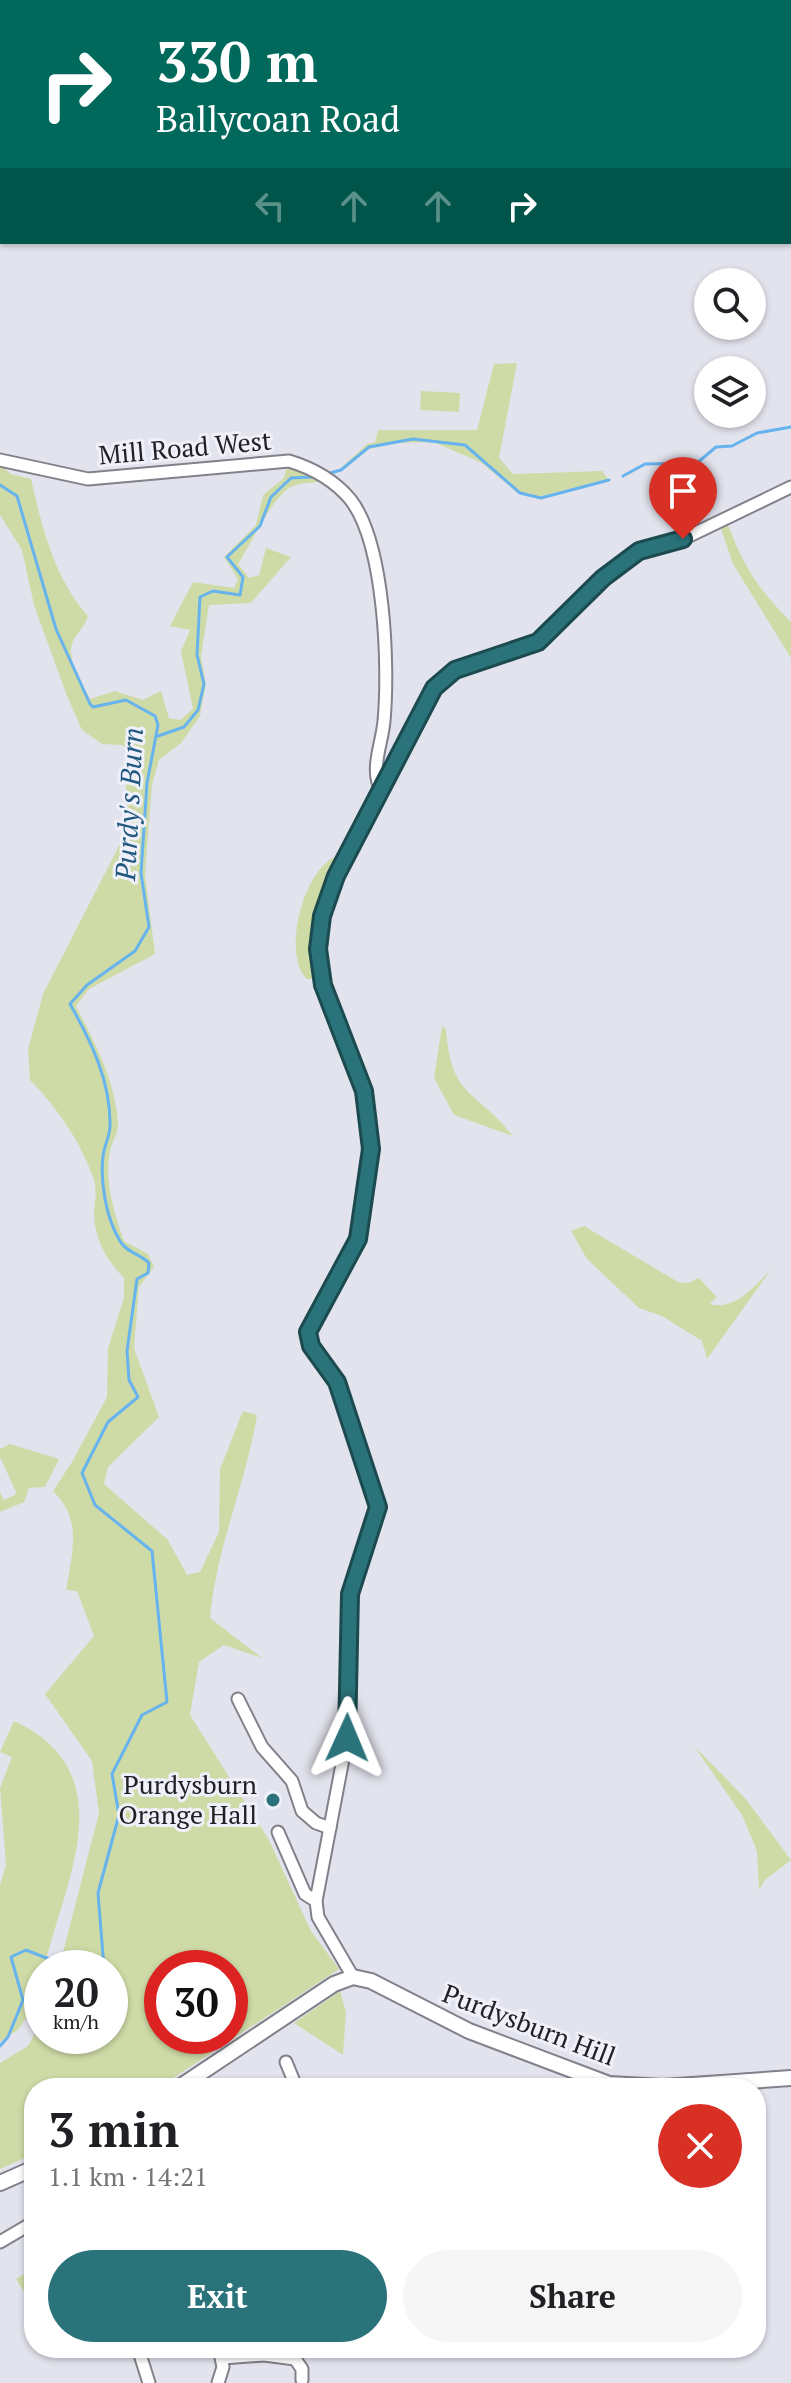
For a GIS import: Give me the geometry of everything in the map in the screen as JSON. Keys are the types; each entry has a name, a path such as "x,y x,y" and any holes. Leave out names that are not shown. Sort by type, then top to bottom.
{"main road":[{"name":"Purdysburn Hill","path":"353,1977 371,1981 469,2031 593,2078"},
{"path":"205,2078 334,1984 353,1977"},
{"name":"Purdysburn Hill","path":"766,2080 791,2078"},
{"path":"0,2183 24,2172"}],"street":[{"name":"Mill Road West","path":"0,460 88,479 289,461 312,468 350,499 358,514 382,599 385,696 380,751 374,770 375,780 382,792"},
{"path":"353,1977 321,1925 316,1901 347,1738 350,1594 378,1507 337,1382 309,1339 316,1313 337,1283 358,1239 371,1149 364,1091 323,985 318,949 322,916 331,887 382,792 423,705 445,678 455,670 538,642 603,578 639,551 683,539 791,487"},
{"path":"238,1699 262,1747 292,1781 302,1811 316,1823 330,1828"},
{"path":"278,1832 305,1894 316,1901"},
{"path":"285,2061 293,2078"},
{"path":"0,2242 24,2228"},
{"path":"141,2358 149,2383"},
{"path":"218,2383 220,2358"},
{"path":"287,2358 295,2359 302,2369 302,2380"}],"green space":[{"path":"517,363 499,458 513,474 602,471 608,479 534,498 519,494 482,463 433,442 398,443 369,449 332,476 367,444 375,442 378,430 477,430 494,364"},
{"path":"421,391 460,393 459,412 420,410"},
{"path":"0,465 11,474 31,479 58,569 88,616 73,640 71,651 76,672 90,699 115,691 143,700 161,691 169,718 180,720 193,709 181,651 190,630 170,626 193,582 234,588 238,579 224,557 256,525 263,495 284,478 287,466 322,481 291,487 277,500 262,522 238,564 249,578 259,575 266,548 291,557 251,603 209,605 201,657 206,684 200,716 181,743 159,760 152,785 145,874 155,954 89,989 76,1006 103,1062 116,1106 118,1126 110,1151 108,1174 117,1219 124,1241 148,1254 154,1267 139,1287 134,1348 159,1417 108,1467 104,1484 168,1540 187,1575 200,1572 219,1532 220,1469 243,1411 257,1415 218,1566 210,1618 262,1658 224,1645 199,1662 190,1715 269,1840 311,1931 339,1969 248,2029 248,1950 144,1950 144,2054 210,2054 173,2078 24,2078 24,2158 0,2169 0,2063 24,2048 24,2054 128,2054 128,1950 64,1950 99,1813 92,1761 45,1694 94,1636 77,1591 66,1590 72,1525 69,1514 53,1491 107,1397 108,1348 124,1298 124,1278 99,1240 94,1212 95,1184 89,1166 68,1127 30,1080 28,1049 43,994 121,842 129,755 123,745 102,744 82,730 34,605 22,550 0,515"},
{"path":"728,525 754,577 791,622 791,658 733,564 721,529"},
{"path":"340,855 316,915 312,979 307,979 299,967 296,950 300,911 316,875 327,862"},
{"path":"442,1026 446,1029 453,1069 460,1081 513,1136 454,1115 434,1078"},
{"path":"584,1226 678,1282 688,1283 699,1278 717,1297 710,1304 735,1301 770,1271 707,1359 702,1341 662,1316 639,1308 587,1259 571,1231"},
{"path":"10,1444 59,1459 45,1487 29,1488 24,1502 0,1512 0,1492 4,1500 17,1494 0,1457 0,1449"},
{"path":"14,1721 45,1740 65,1762 76,1788 79,1815 71,1875 49,1950 24,1950 24,2022 0,2042 0,1885 6,1865 0,1788 12,1757 0,1752"},
{"path":"694,1746 745,1798 791,1860 765,1880 759,1890 757,1851 742,1815"},
{"path":"340,1991 346,2012 343,2055 294,2023"},
{"path":"24,2274 24,2291 16,2279"}],"waterway":[{"path":"623,476 645,464 697,463 716,447 732,446 757,433 791,427"},
{"path":"330,473 341,470 369,447 413,439 465,445 520,493 541,498 609,480"},
{"path":"158,736 184,727 198,710 204,684 197,655 200,597 213,591 240,595 243,577 227,557 260,526 271,497 291,478 312,477"},
{"name":"Purdy's Burn","path":"0,485 17,496 56,629 90,704 93,707 126,700 155,716 158,725 147,783 141,873 149,927 135,951 87,985 70,1004 92,1047 107,1094 110,1126 102,1166 108,1211 123,1245 149,1263 148,1273 137,1279 127,1351 129,1380 138,1397 108,1422 82,1473 95,1505 152,1551 167,1702 142,1715 112,1774 119,1815 98,1893 103,1950"},
{"name":"Purdy's Burn","path":"0,2046 8,2037 23,2000 11,1957 24,1951"}],"place":[{"name":"Purdysburn Orange Hall","path":"273,1800"}],"route":[{"path":"347,1738 350,1594 354,1572 378,1507 337,1382 311,1346 308,1332 316,1313 352,1256 358,1239 371,1149 364,1091 319,968 319,932 327,898 382,792 410,729 434,688 455,670 538,642 603,578 639,551 683,539"}]}
